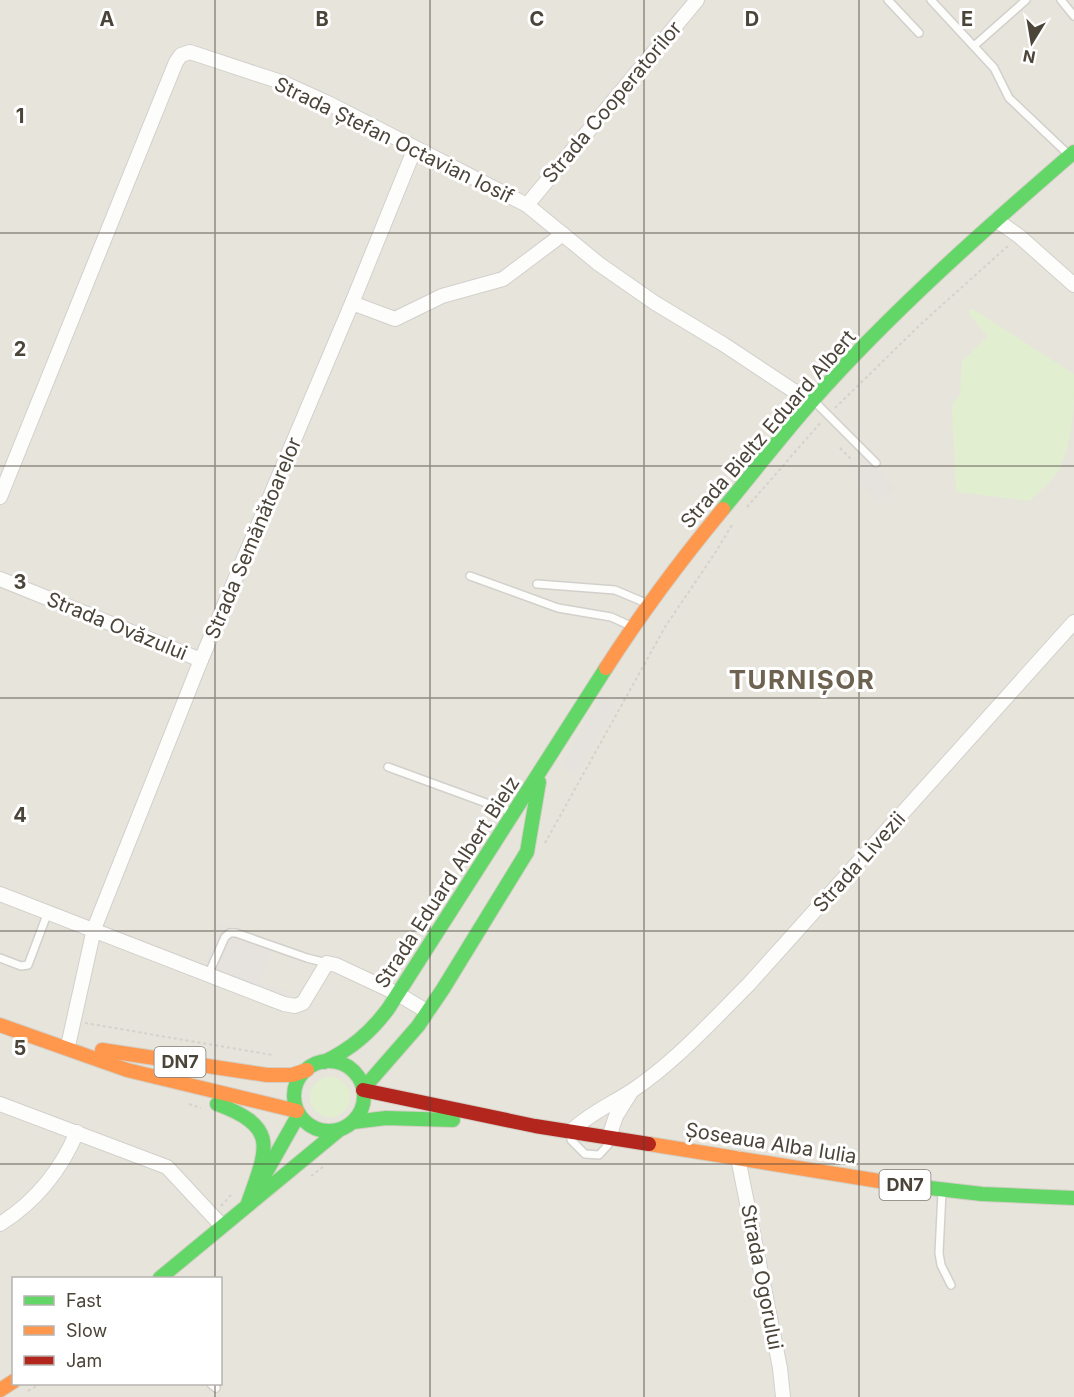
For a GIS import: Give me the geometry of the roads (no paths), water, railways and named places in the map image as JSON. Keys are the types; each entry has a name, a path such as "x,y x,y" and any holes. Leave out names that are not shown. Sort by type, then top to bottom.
{"main road":[{"name":"Strada Bieltz Eduard Albert","path":"540,774 648,604 711,523 813,400 875,335 996,220 1072,154"},
{"name":"Strada Eduard Albert Bielz","path":"324,1062 350,1050 366,1037 398,994 540,774"},
{"name":"Strada Eduard Albert Bielz","path":"363,1089 409,1039 527,852 540,774"},
{"name":"DN7","path":"0,1025 127,1070 298,1112 304,1120 316,1128 339,1130"},
{"name":"DN7","path":"53,1044 267,1075 292,1075 324,1062"},
{"path":"53,1044 107,1071 246,1114 258,1128 263,1139 264,1152 248,1203"},
{"path":"324,1062 346,1066 357,1076 363,1089 361,1110 353,1122"},
{"path":"248,1203 298,1112 295,1103 295,1088 307,1070"},
{"name":"Șoseaua Alba Iulia","path":"363,1089 535,1126"},
{"name":"Șoseaua Alba Iulia","path":"161,1277 339,1130 353,1122 386,1118 422,1118 535,1126 942,1190 1011,1196 1074,1198"}],"street":[{"name":"Strada Cooperatorilor","path":"527,205 697,0"},
{"name":"Strada Ștefan Octavian Iosif","path":"0,497 176,62 181,55 190,52 284,83 328,103 527,205 599,264 655,303 794,391 813,400"},
{"name":"Strada Semănătoarelor","path":"68,1046 94,929 201,660 415,148"},
{"path":"996,220 1019,236 1074,285"},
{"path":"352,303 395,319 442,296 503,279 563,234"},
{"name":"Strada Ovăzului","path":"0,579 201,660"},
{"name":"Strada Livezii","path":"572,1131 595,1111 632,1090 688,1045 749,984 1074,622"},
{"path":"0,894 295,1006 303,1003 327,963 398,994 428,1011"},
{"name":"Strada Livezii","path":"609,1137 616,1116 632,1090"},
{"path":"0,1104 167,1167 222,1226"},
{"path":"1,1222 26,1204 50,1179 77,1132"},
{"name":"Strada Ogorului","path":"738,1158 780,1368 783,1397"}],"lane":[{"path":"888,0 919,33"},
{"path":"931,0 994,68 1009,98 1072,154"},
{"path":"974,46 1026,0"},
{"path":"1061,0 1074,16"},
{"path":"813,400 876,463"},
{"path":"470,576 558,608 611,617 633,627"},
{"path":"537,584 615,590 648,604"},
{"path":"388,767 514,813"},
{"path":"0,958 21,966 28,965 48,912"},
{"path":"209,973 225,937 230,933 327,963"},
{"path":"572,1131 571,1140 585,1154 599,1155 608,1145 609,1137"},
{"path":"942,1190 939,1253 941,1265 951,1285"}],"district":[{"name":"TURNIȘOR","path":"802,680"}]}
